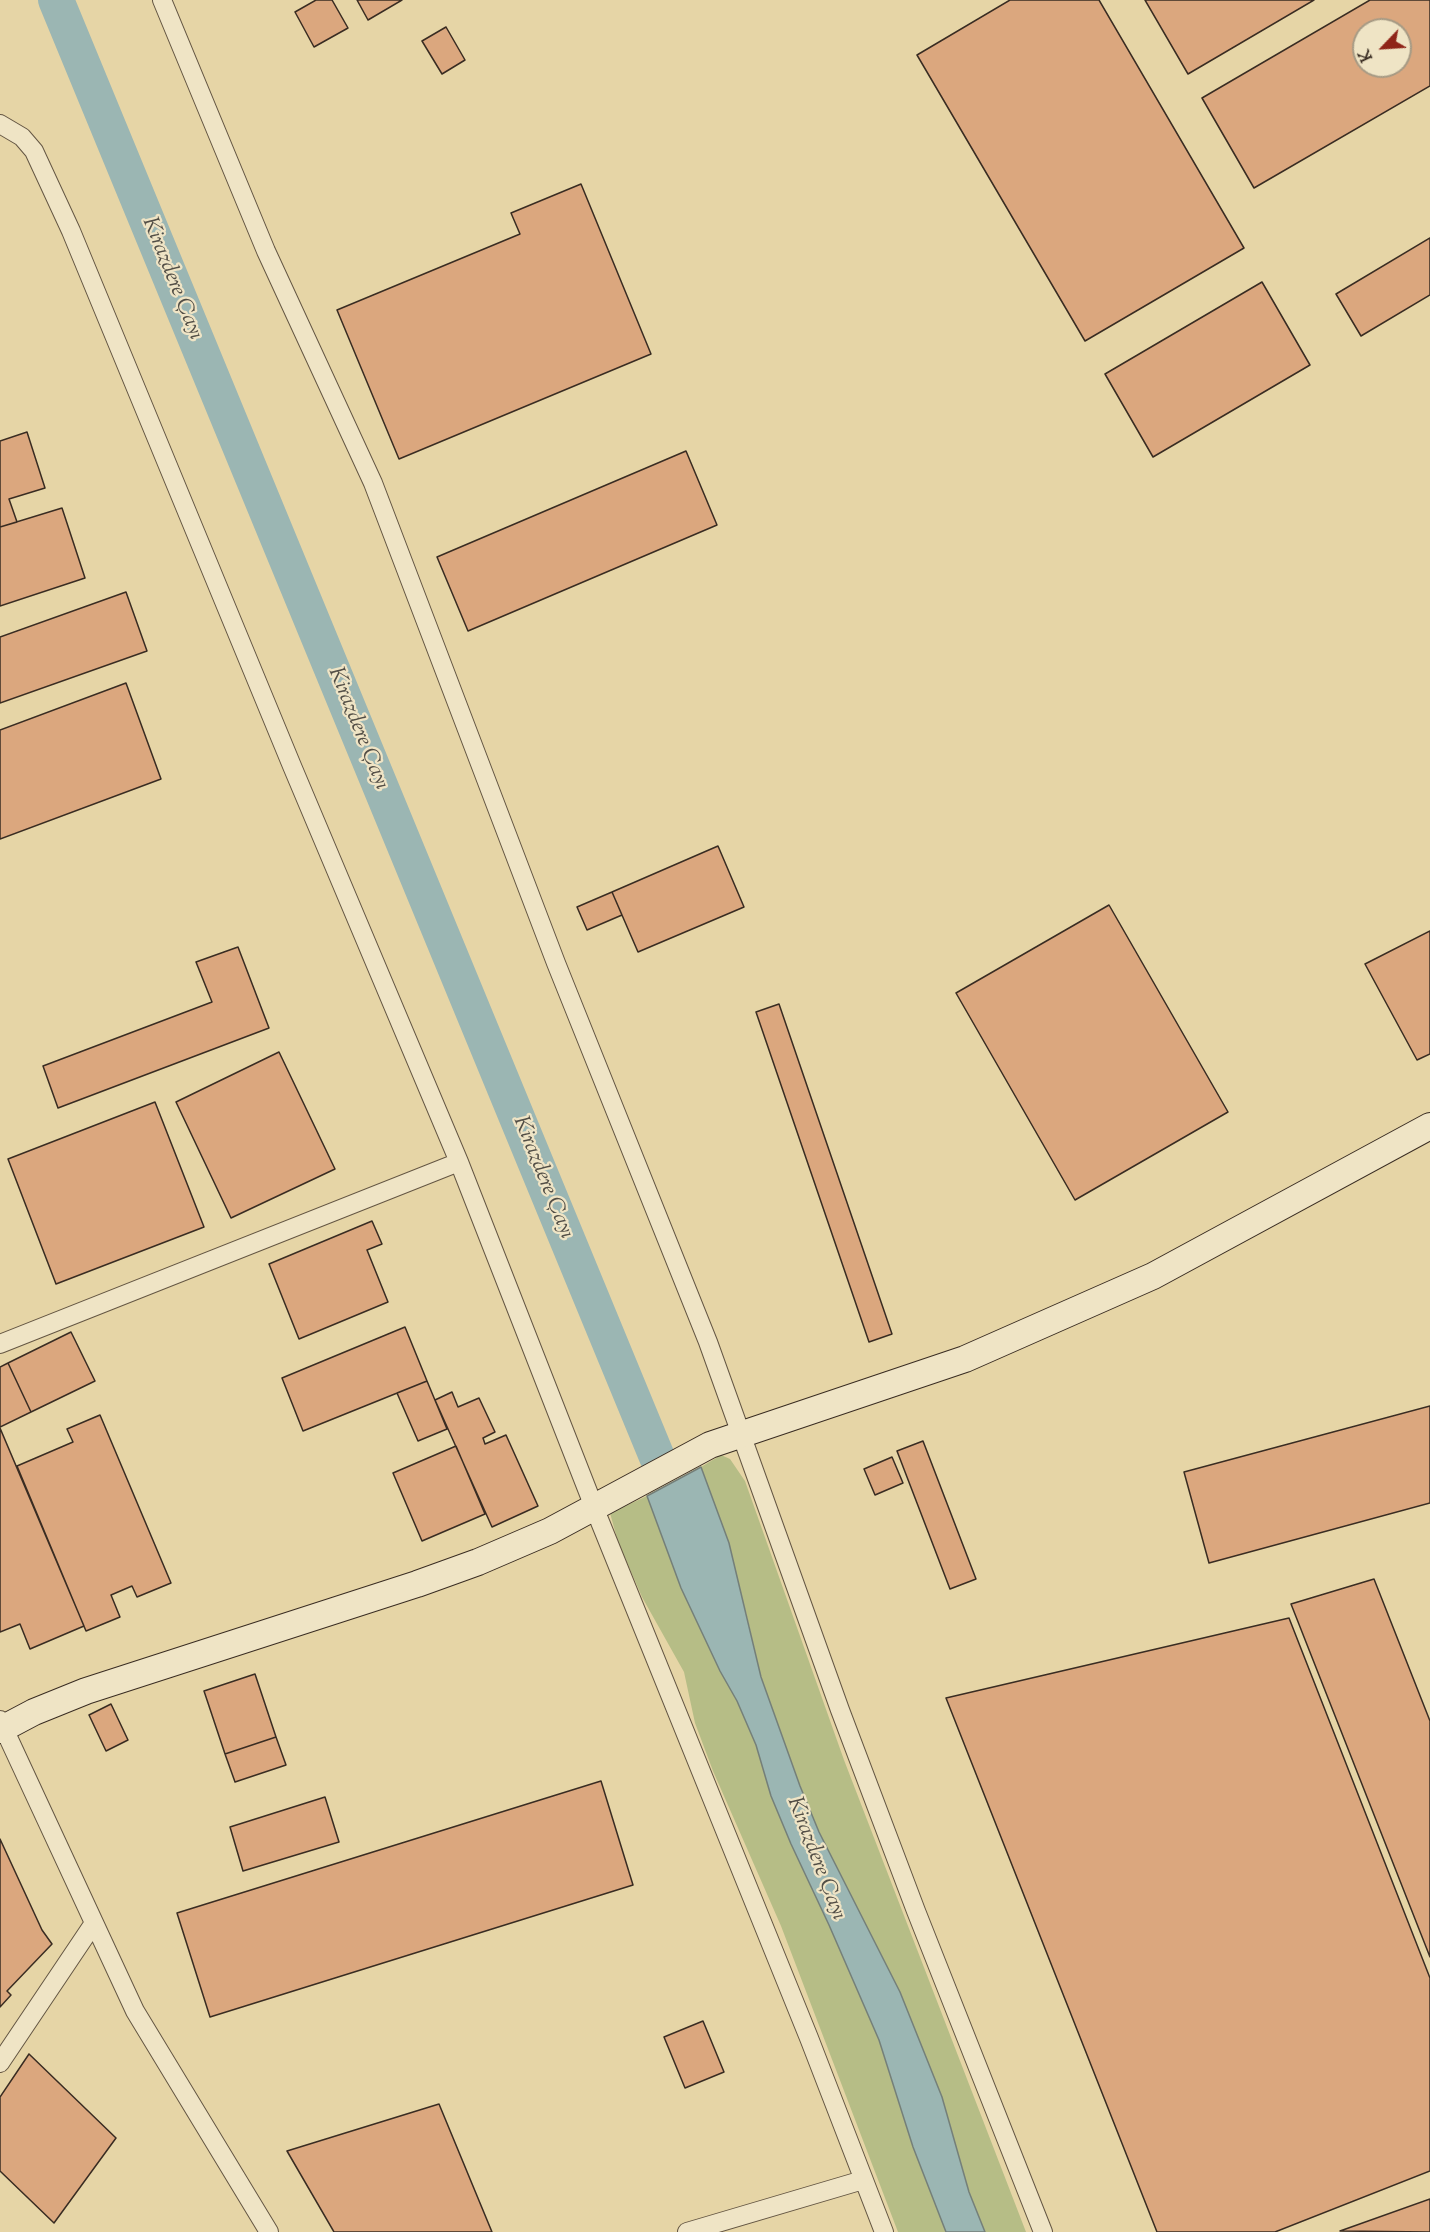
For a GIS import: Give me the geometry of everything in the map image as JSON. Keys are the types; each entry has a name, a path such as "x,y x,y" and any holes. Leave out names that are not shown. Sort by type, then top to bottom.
{"street":[{"path":"162,0 266,251 373,483 556,963 708,1342 840,1710 916,1911 1043,2232"},
{"path":"0,124 22,137 34,151 45,171 459,1162 594,1507 804,2027 884,2232"},
{"path":"270,2232 135,2011 1,1726 86,1691 396,1591 478,1562 541,1536 710,1445 965,1359 1153,1276 1430,1126"},
{"path":"0,1344 459,1162"},
{"path":"0,2062 94,1923"},
{"path":"687,2232 863,2180"}],"green space":[{"path":"721,1455 730,1459 745,1481 844,1760 1026,2232 985,2232 969,2192 942,2097 900,1992 819,1832 800,1786 761,1677 746,1612 701,1467"},
{"path":"647,1496 681,1588 720,1671 737,1701 756,1745 771,1796 791,1844 879,2040 913,2147 946,2232 898,2232 781,1926 713,1771 695,1723 684,1672 642,1597 618,1542 610,1513"}],"water":[{"path":"701,1467 729,1543 761,1677 800,1786 819,1832 900,1992 942,2097 969,2192 985,2232 946,2232 913,2147 879,2040 791,1844 771,1796 756,1745 737,1701 720,1671 681,1588 647,1496"}],"building":[{"path":"316,0 332,0 348,28 314,47 295,12"},
{"path":"357,0 402,0 368,20"},
{"path":"1010,0 1099,0 1244,248 1085,341 917,55"},
{"path":"1145,0 1314,0 1188,74"},
{"path":"1370,0 1430,0 1430,86 1254,188 1202,98"},
{"path":"446,27 465,60 442,74 422,41"},
{"path":"581,184 651,354 399,459 337,310 520,234 511,213"},
{"path":"1430,238 1430,295 1361,336 1336,294"},
{"path":"1262,282 1310,365 1153,457 1105,374"},
{"path":"27,432 45,488 9,499 17,522 0,527 0,441"},
{"path":"686,451 717,525 468,631 437,557"},
{"path":"62,508 85,578 0,606 0,527"},
{"path":"126,592 147,651 0,703 0,637"},
{"path":"126,683 161,779 0,839 0,730"},
{"path":"718,846 744,907 638,952 612,892"},
{"path":"612,892 622,915 587,930 577,907"},
{"path":"1109,905 1228,1112 1075,1200 956,993"},
{"path":"1430,931 1430,1054 1417,1060 1365,964"},
{"path":"238,947 269,1028 58,1108 43,1066 212,1002 196,962"},
{"path":"779,1004 892,1334 869,1342 756,1012"},
{"path":"279,1052 335,1169 231,1218 176,1102"},
{"path":"155,1102 204,1227 56,1284 8,1159"},
{"path":"372,1221 382,1244 367,1250 388,1302 299,1339 269,1264"},
{"path":"405,1327 427,1381 303,1431 282,1378"},
{"path":"71,1332 95,1381 31,1412 8,1363"},
{"path":"8,1363 31,1412 0,1427 0,1367"},
{"path":"427,1381 447,1429 418,1441 397,1393"},
{"path":"452,1392 458,1407 479,1398 495,1432 483,1438 485,1444 506,1435 538,1506 492,1527 435,1400"},
{"path":"1430,1406 1430,1503 1209,1563 1184,1472"},
{"path":"100,1415 171,1583 137,1597 132,1586 111,1595 120,1617 86,1631 17,1466 73,1442 67,1429"},
{"path":"0,1428 84,1626 30,1649 20,1624 0,1632"},
{"path":"923,1441 976,1579 950,1589 897,1451"},
{"path":"456,1446 485,1514 422,1541 393,1473"},
{"path":"892,1457 903,1483 875,1495 864,1469"},
{"path":"1374,1579 1430,1721 1430,1957 1291,1604"},
{"path":"1289,1618 1430,1978 1430,2171 1275,2232 1157,2232 946,1698"},
{"path":"255,1674 276,1737 225,1754 204,1691"},
{"path":"111,1704 128,1740 106,1751 89,1715"},
{"path":"276,1737 286,1765 235,1782 225,1754"},
{"path":"601,1781 633,1885 210,2017 177,1913"},
{"path":"325,1797 339,1842 243,1871 230,1827"},
{"path":"0,1839 42,1930 52,1944 7,1991 11,1995 0,2007"},
{"path":"703,2021 724,2072 685,2088 664,2037"},
{"path":"29,2054 116,2138 54,2223 0,2171 0,2097"},
{"path":"439,2104 492,2232 334,2232 287,2151"},
{"path":"1430,2199 1430,2232 1340,2231"}],"waterway":[{"name":"Kirazdere Çayı","path":"56,0 657,1457"}]}
